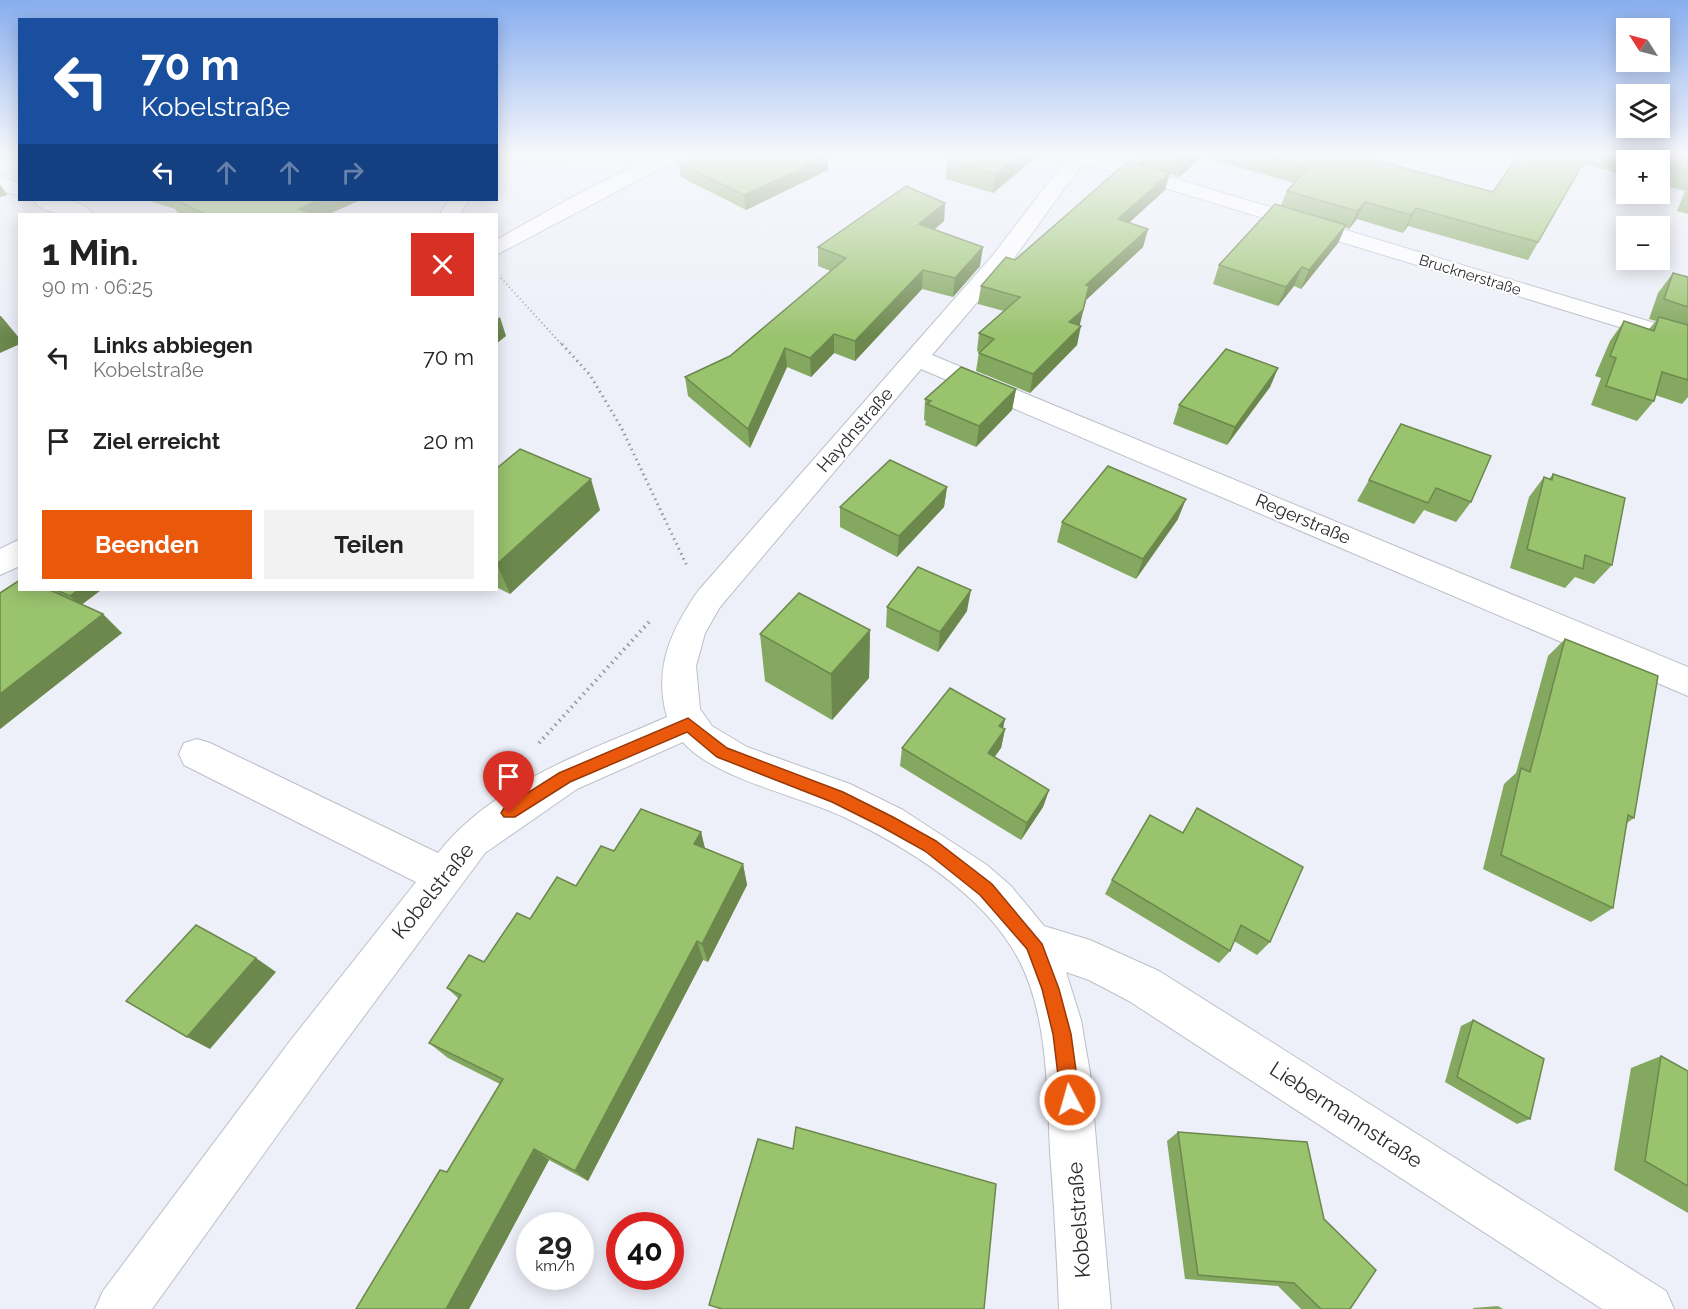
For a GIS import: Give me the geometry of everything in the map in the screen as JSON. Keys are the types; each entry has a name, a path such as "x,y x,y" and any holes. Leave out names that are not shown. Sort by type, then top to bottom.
{"street":[{"path":"498,248 557,214"},
{"name":"Haydnstraße","path":"688,724 681,701 678,678 680,652 691,625 709,599 1000,260 1035,214"},
{"name":"Brucknerstraße","path":"1273,214 1688,341"},
{"name":"Regerstraße","path":"917,358 1688,682"},
{"path":"0,564 18,551"},
{"name":"Kobelstraße","path":"121,1309 442,876 471,841 509,813 564,778 688,724 722,752 838,797 930,846 986,890 1033,944 1051,989 1069,1082 1085,1309"},
{"path":"197,754 442,876"},
{"name":"Liebermannstraße","path":"1033,944 1071,951 1104,964 1144,986 1648,1309"}],"path":[{"path":"498,276 590,375 621,427 689,571"},
{"path":"535,748 653,618"}],"building":[{"path":"865,214 931,214 919,224 983,247 955,278 923,270 855,341 834,334 810,358 785,348 748,429 685,377 730,356 846,258 818,247"},
{"path":"1067,214 1124,214 1118,219 1148,229 1086,285 1089,286 1083,310 1069,322 1081,326 1033,374 979,353 994,339 979,333 1020,297 981,286 1006,257 1015,260"},
{"path":"1266,214 1309,214 1346,225 1309,270 1302,267 1286,287 1219,265"},
{"path":"1438,214 1554,214 1538,242"},
{"path":"1673,273 1688,277 1688,307 1664,299"},
{"path":"1659,317 1688,325 1688,380 1662,372 1654,401 1606,386 1616,358 1610,356 1624,321 1654,331"},
{"path":"1226,349 1278,368 1235,427 1179,405"},
{"path":"961,367 1016,389 979,426 927,404 931,401 925,399"},
{"path":"1401,424 1491,456 1471,502 1436,488 1428,503 1369,480"},
{"path":"520,449 591,479 498,563 498,467"},
{"path":"890,460 947,487 899,536 840,507"},
{"path":"1108,466 1186,499 1143,559 1062,522"},
{"path":"1553,474 1625,498 1612,565 1585,555 1583,569 1527,549 1544,477 1552,480"},
{"path":"918,567 971,590 940,632 887,607"},
{"path":"18,581 18,591 52,591 103,614 0,694 0,593"},
{"path":"58,591 77,591 70,596"},
{"path":"799,593 870,630 831,674 760,634"},
{"path":"1565,639 1658,676 1634,818 1628,815 1613,908 1501,855 1521,768 1530,772"},
{"path":"950,688 1005,719 999,726 1005,729 988,753 1049,790 1027,823 902,748"},
{"path":"1197,808 1303,867 1270,942 1241,925 1230,951 1112,880 1150,815 1183,833"},
{"path":"641,809 701,832 694,844 743,864 702,944 697,941 575,1171 534,1149 446,1309 356,1309 440,1170 447,1172 503,1079 429,1043 461,995 447,988 469,955 484,962 517,913 530,919 557,877 576,886 601,846 614,851"},
{"path":"196,925 256,958 187,1037 126,1001"},
{"path":"1473,1020 1544,1059 1530,1119 1457,1077"},
{"path":"1661,1056 1688,1071 1688,1186 1645,1161"},
{"path":"796,1127 996,1184 984,1309 722,1309 709,1305 758,1139 793,1149"},
{"path":"1178,1132 1307,1142 1324,1219 1376,1270 1350,1309 1321,1309 1294,1283 1198,1275"}],"route":[{"path":"509,813 564,778 688,724 703,739 722,752 838,797 888,822 930,846 959,867 1011,916 1033,944 1051,989 1062,1034 1070,1100"}]}
